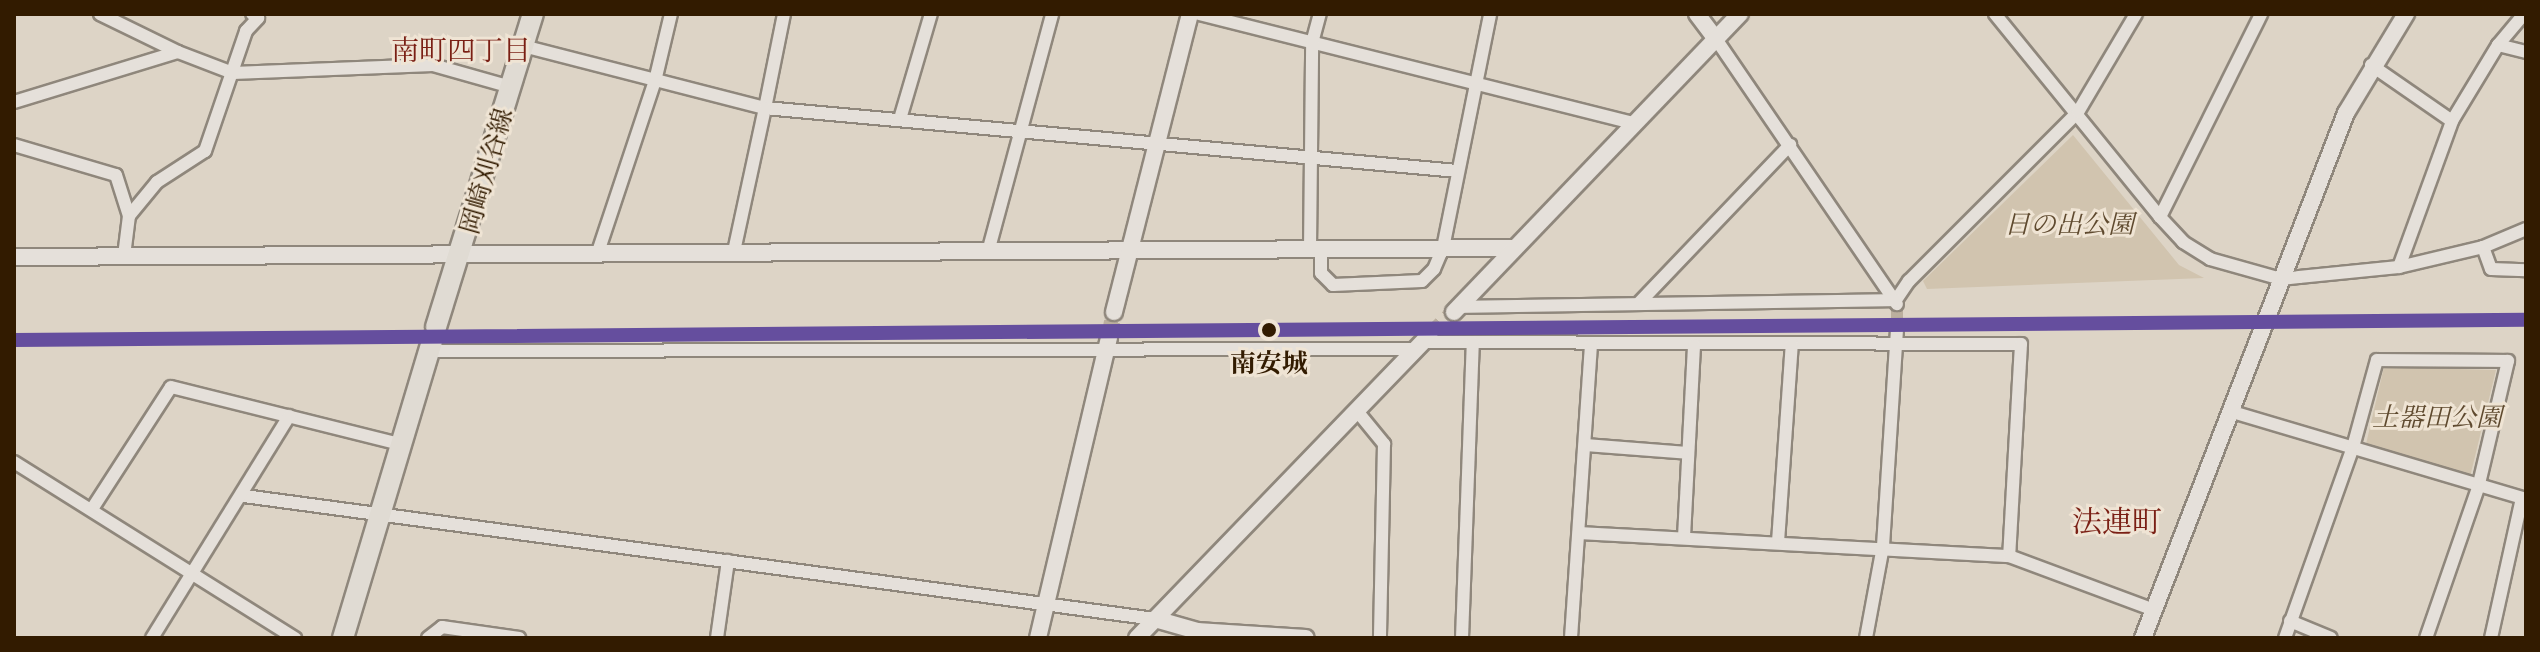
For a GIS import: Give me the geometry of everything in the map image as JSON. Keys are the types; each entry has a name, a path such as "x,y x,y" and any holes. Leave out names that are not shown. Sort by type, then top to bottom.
{"main road":[{"name":"岡崎刈谷線","path":"343,638 533,14"}],"street":[{"path":"100,14 178,52 233,73 433,65 511,87"},
{"path":"597,255 655,81 671,14"},
{"path":"734,251 784,14"},
{"path":"900,119 931,14"},
{"path":"988,252 1024,130 1052,14"},
{"path":"1114,312 1154,143 1190,14"},
{"path":"1199,14 1633,123"},
{"path":"1320,14 1312,43 1311,155 1316,249 1321,273 1333,285 1422,281 1443,248 1490,14"},
{"path":"1697,14 1897,304"},
{"path":"1456,310 1740,14"},
{"path":"1995,14 2078,112 2160,217 2183,242 2210,259 2281,279 2399,267 2483,247 2526,229"},
{"path":"1897,304 1909,281 2078,112 2136,14"},
{"path":"2160,217 2261,14"},
{"path":"2143,638 2346,113 2371,65 2406,14"},
{"path":"2399,267 2452,121 2498,45 2524,14"},
{"path":"129,216 157,182 205,151 246,31 257,15"},
{"path":"2498,45 2526,52"},
{"path":"523,46 765,108 1311,155 1457,171"},
{"path":"14,102 178,52"},
{"path":"2371,65 2452,121"},
{"path":"14,145 116,175 129,216 124,256"},
{"path":"1639,303 1790,145"},
{"path":"2483,247 2491,269 2526,270"},
{"path":"14,257 597,255 734,251 1130,253 1514,248"},
{"path":"1456,310 1639,303 1897,304"},
{"path":"433,340 1694,345 1792,344 1897,337 2021,344 2009,556"},
{"path":"1866,638 1883,546 1897,337"},
{"path":"1038,638 1107,342"},
{"path":"1137,638 1422,342"},
{"path":"1462,638 1473,343"},
{"path":"1778,542 1792,344"},
{"path":"1571,638 1591,345"},
{"path":"1684,537 1694,345"},
{"path":"2285,638 2353,447 2377,360 2508,361 2478,488 2426,638"},
{"path":"92,509 171,387 403,445"},
{"path":"1357,411 1384,444 1380,638"},
{"path":"2229,411 2478,488 2524,498 2491,638"},
{"path":"152,638 244,496 289,416"},
{"path":"1585,445 1688,453"},
{"path":"14,462 194,571 295,638"},
{"path":"244,496 1155,619 1197,631 1306,638"},
{"path":"1580,533 1883,546 2009,556 2154,610"},
{"path":"717,638 728,561"},
{"path":"2290,621 2331,638"},
{"path":"428,638 442,627 519,638"}],"green space":[{"name":"日の出公園","path":"2073,135 2179,265 2204,278 1927,289 1923,281"},
{"name":"土器田公園","path":"2384,367 2496,370 2470,477 2366,444"}],"tunnel":[{"path":"1897,308 1897,330"},
{"path":"1109,337 1114,312"},
{"path":"1430,335 1454,312"}],"transit line":[{"path":"14,340 2526,320"}],"place":[{"name":"南安城","path":"1269,330"}],"district":[{"name":"南町四丁目","path":"461,50"},
{"name":"法連町","path":"2117,521"}]}
